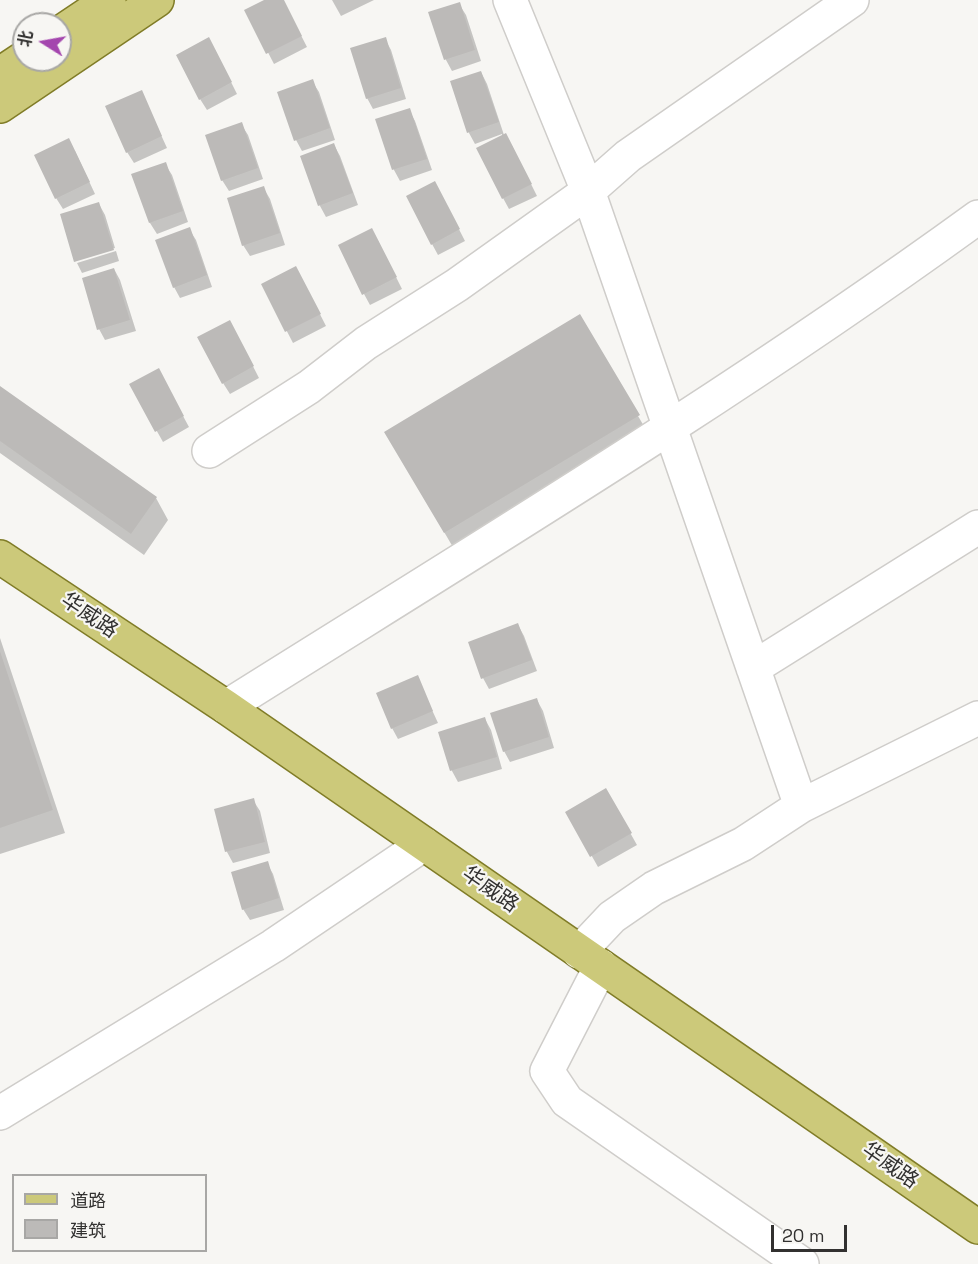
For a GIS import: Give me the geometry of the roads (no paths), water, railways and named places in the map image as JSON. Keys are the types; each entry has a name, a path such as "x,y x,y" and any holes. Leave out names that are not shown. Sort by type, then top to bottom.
{"main road":[{"path":"72,25 109,0"},
{"path":"0,106 157,0"},
{"name":"华威路","path":"0,557 226,707 978,1227"}],"street":[{"path":"510,0 588,191 801,806"},
{"path":"209,451 309,387 366,343 457,285 588,191 628,156 852,0"},
{"path":"226,707 670,428 920,259 978,217"},
{"path":"753,668 978,527"},
{"path":"802,1264 567,1101 547,1071 590,959 612,917 654,888 743,844 801,806 978,718"},
{"path":"0,1113 273,946 424,844"}]}
